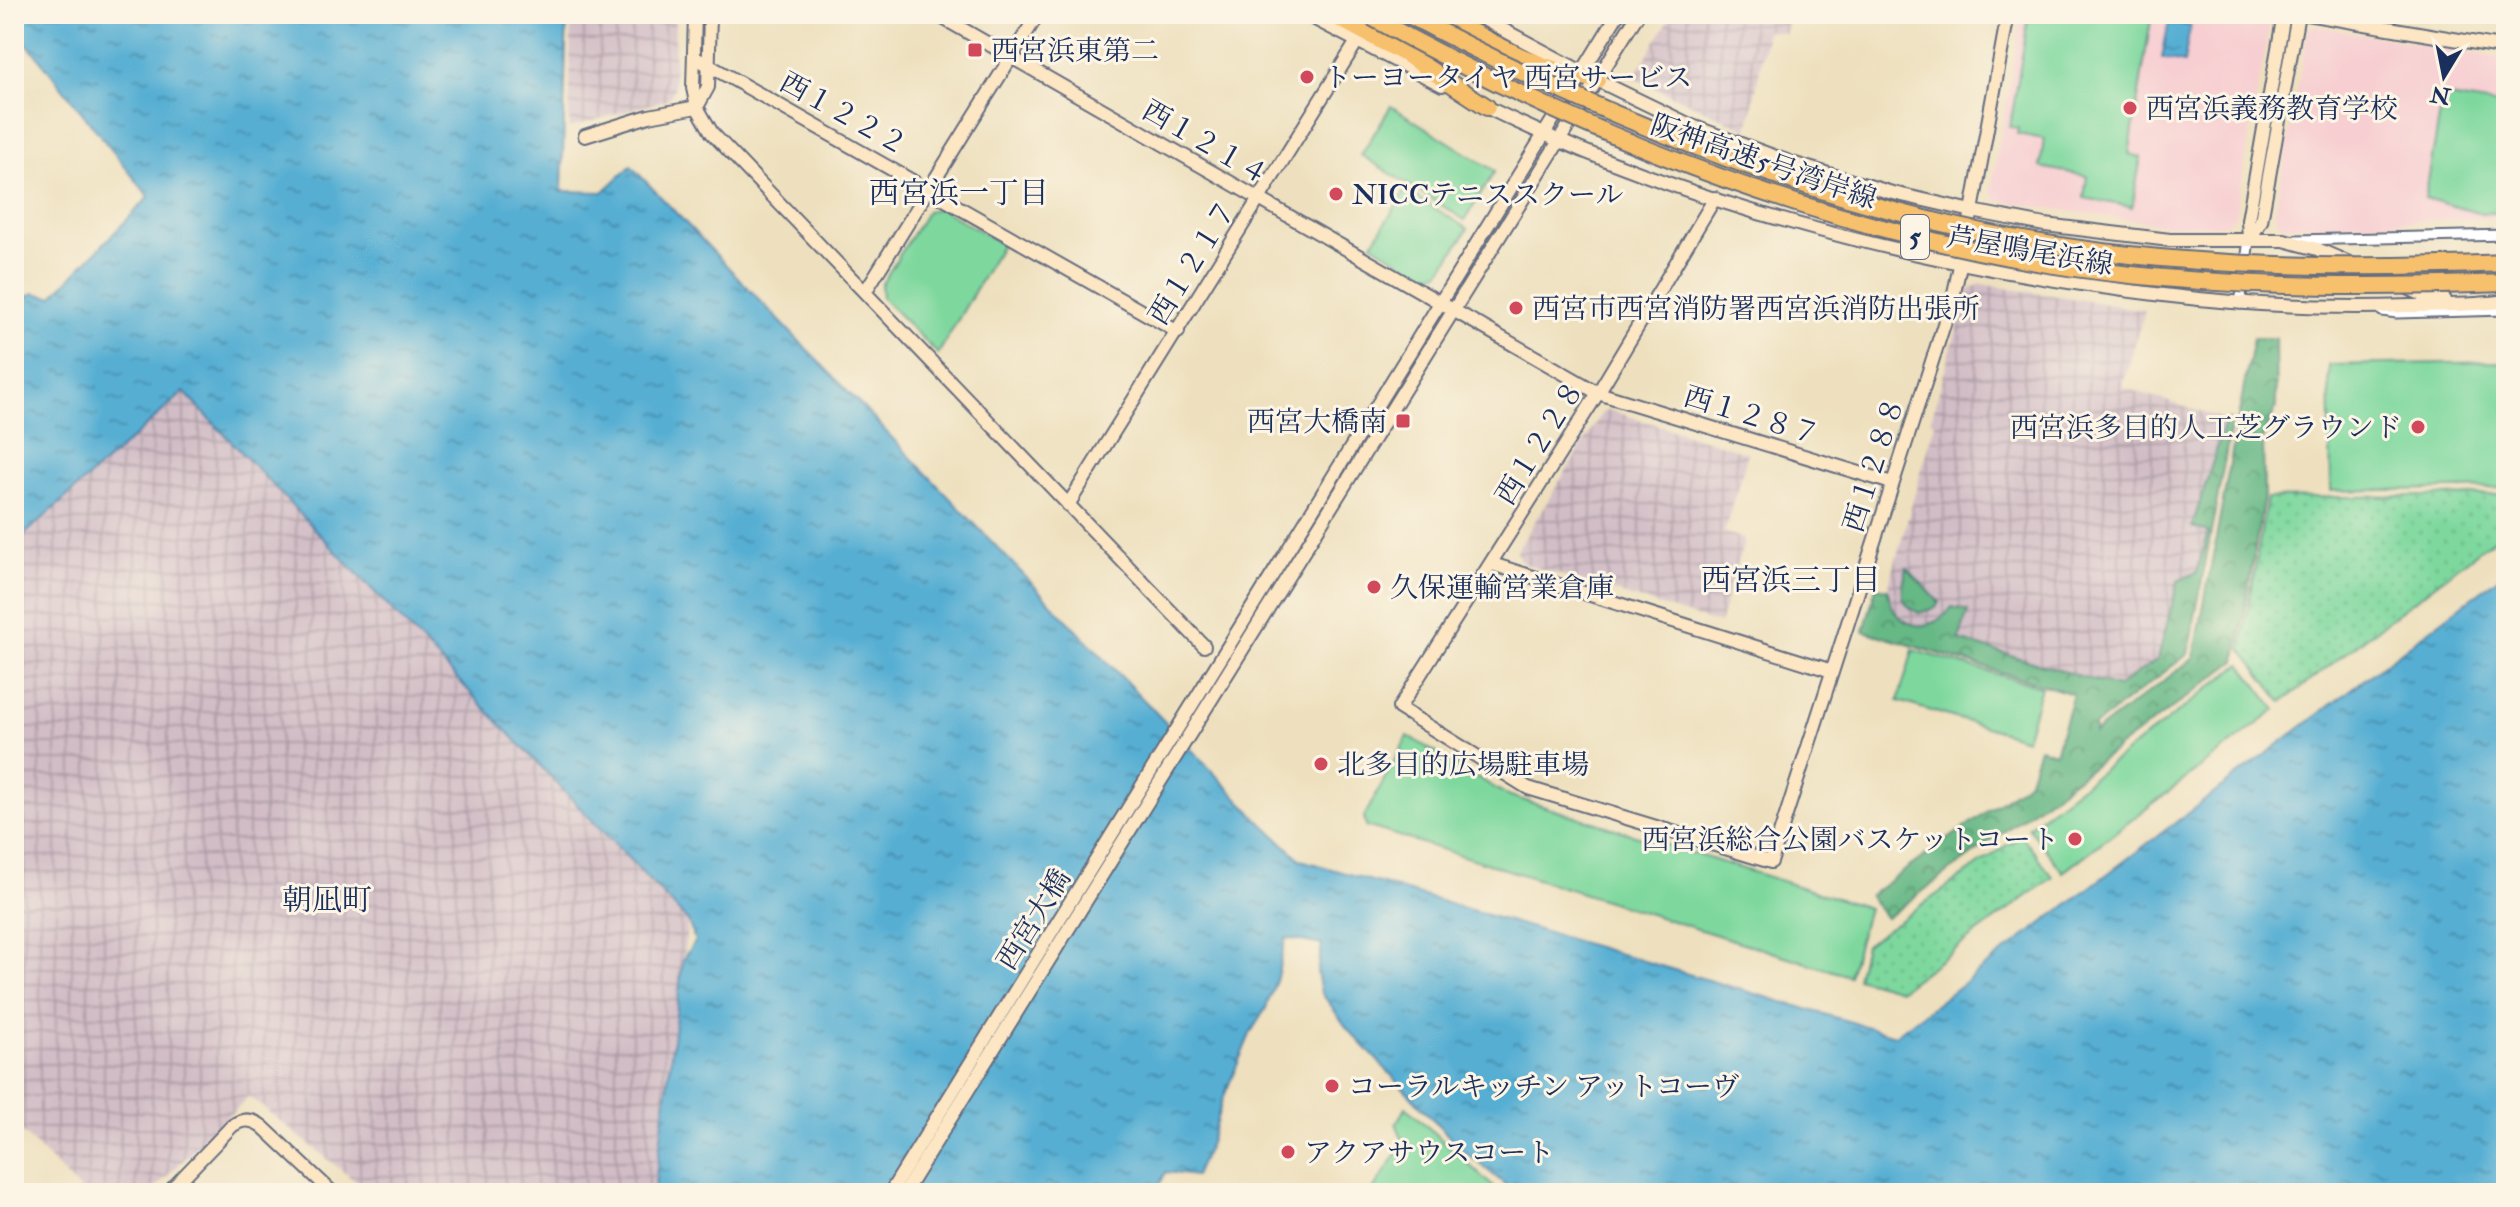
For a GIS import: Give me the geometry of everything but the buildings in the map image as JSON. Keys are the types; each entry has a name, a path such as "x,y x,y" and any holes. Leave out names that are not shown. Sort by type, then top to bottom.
{"highway":[{"path":"1331,14 1409,56 1487,107"},
{"name":"阪神高速5号湾岸線","path":"1366,14 1468,68 1612,136 1764,194 1910,235 2051,264 2215,282 2382,286 2506,283"},
{"name":"阪神高速5号湾岸線","path":"1407,14 1564,93 1700,150 1842,197 1984,232 2136,254 2217,262 2365,266 2506,263"},
{"path":"1439,14 1534,62 1586,76"}],"street":[{"path":"695,14 693,88 697,107 712,133 1204,646"},
{"path":"697,107 708,87 710,14"},
{"name":"西１２１４","path":"936,14 1453,311"},
{"path":"865,292 1038,14"},
{"name":"芦屋鳴尾浜線","path":"1305,14 1356,43 1487,107 1618,165 1834,233 1961,264 2106,288 2240,304 2358,308 2506,301"},
{"name":"芦屋鳴尾浜線","path":"1474,14 1586,76 1692,126 1795,164 1889,192 2045,225 2170,240 2284,240 2317,249 2435,300 2506,301"},
{"path":"1220,673 1559,140 1586,76 1618,14"},
{"path":"1220,673 1438,303 1545,134 1586,76 1638,14"},
{"name":"西１２８８","path":"1771,862 1954,293 2008,14"},
{"path":"2240,304 2249,240 2248,220 2284,14"},
{"path":"2249,240 2261,221 2298,14"},
{"path":"2307,14 2506,48"},
{"name":"西１２１７","path":"1068,505 1356,43"},
{"name":"西１２２２","path":"694,57 1178,332"},
{"path":"585,136 649,116 697,107"},
{"name":"西１２２８","path":"1715,198 1598,393 1399,708 1528,788 1771,862"},
{"path":"2284,240 2506,235"},
{"path":"2358,308 2397,313 2506,310"},
{"name":"西１２８７","path":"1453,311 1598,393 1892,483"},
{"path":"1492,564 1832,671"},
{"name":"西宮大橋","path":"890,1193 1220,673"},
{"name":"西宮大橋","path":"904,1193 1220,673"},
{"path":"168,1193 232,1126 244,1120 258,1123 333,1193"}],"shaded area":[{"path":"571,14 675,14 674,89 668,99 569,128"},
{"path":"1672,14 1789,14 1785,33 1767,31 1748,130 1634,78"},
{"name":"西宮浜義務教育学校","path":"2022,14 2247,14 2266,17 2270,24 2235,217 2225,225 2166,225 1997,201 1991,191"},
{"name":"西宮浜義務教育学校","path":"2316,26 2506,59 2506,218 2282,226 2274,216 2308,30"},
{"path":"1980,284 2145,310 2122,387 2226,420 2192,527 2208,531 2197,572 2178,581 2158,659 2117,687 1880,616 1935,423 1931,419 1968,291"},
{"path":"184,392 688,921 654,1193 370,1193 249,1096 150,1193 83,1193 14,1124 14,544"},
{"path":"1609,410 1748,453 1724,532 1745,539 1719,624 1522,563 1516,552 1602,413"}],"green space":[{"path":"2029,14 2152,14 2129,154 2141,157 2132,207 2084,198 2087,176 2040,167 2044,139 2017,134 2018,128 2010,127"},
{"path":"2443,96 2506,106 2506,213 2478,213 2425,198"},
{"path":"1391,106 1495,171 1465,220 1361,155"},
{"path":"1406,190 1468,229 1440,272 1425,276 1372,244"},
{"path":"940,208 1002,244 938,354 882,298 881,285 927,211"},
{"path":"2253,338 2275,338 2276,407 2263,438 2264,496 2236,661 1886,918 1869,896 2028,782 2039,748 2055,753 2073,694 1864,631 1876,587 1888,589 1896,613 1912,624 1933,623 1952,607 1968,611 1959,640 2117,687 2158,659 2178,581 2197,572 2208,532 2192,527 2226,420 2232,421 2188,654 2094,726 2094,733 2194,658"},
{"name":"西宮浜多目的人工芝グラウンド","path":"2506,362 2506,488 2331,491 2329,365"},
{"path":"2506,495 2506,530 2282,702 2241,649 2267,498"},
{"path":"1907,568 1939,602 1936,608 1919,613 1907,605 1902,594"},
{"path":"1913,650 2041,687 2026,739 1898,701"},
{"path":"2241,664 2276,710 2063,872 2028,827"},
{"path":"1408,736 1507,795 1868,908 1849,976 1366,826 1364,817"},
{"path":"2021,835 2053,877 1900,990 1857,978 1865,945"},
{"path":"1406,1107 1500,1193 1371,1193 1404,1143 1396,1123"}],"water":[{"path":"14,14 567,14 562,191 603,192 631,166 1301,860 1895,1035 2506,572 2506,1193 1516,1193 1460,1148 1347,1028 1321,992 1317,972 1322,945 1286,938 1266,1008 1251,1032 1195,1176 1166,1172 1155,1193 654,1193 683,959 695,941 688,921 184,392 14,544 14,304 34,293 52,297 149,197 14,27"},
{"path":"2169,21 2190,26 2184,63 2162,58"}],"place":[{"name":"西宮浜東第二","path":"975,50"},
{"name":"トーヨータイヤ 西宮サービス","path":"1307,77"},
{"name":"西宮浜義務教育学校","path":"2130,108"},
{"name":"NICCテニススクール","path":"1336,194"},
{"name":"西宮市西宮消防署西宮浜消防出張所","path":"1516,308"},
{"name":"西宮大橋南","path":"1403,421"},
{"name":"西宮浜多目的人工芝グラウンド","path":"2418,427"},
{"name":"久保運輸営業倉庫","path":"1374,587"},
{"name":"北多目的広場駐車場","path":"1321,764"},
{"name":"西宮浜総合公園バスケットコート","path":"2075,839"},
{"name":"コーラルキッチン アットコーヴ","path":"1332,1086"},
{"name":"アクアサウスコート","path":"1288,1152"}],"district":[{"name":"西宮浜一丁目","path":"959,193"},
{"name":"西宮浜三丁目","path":"1791,580"},
{"name":"朝凪町","path":"327,900"}]}
